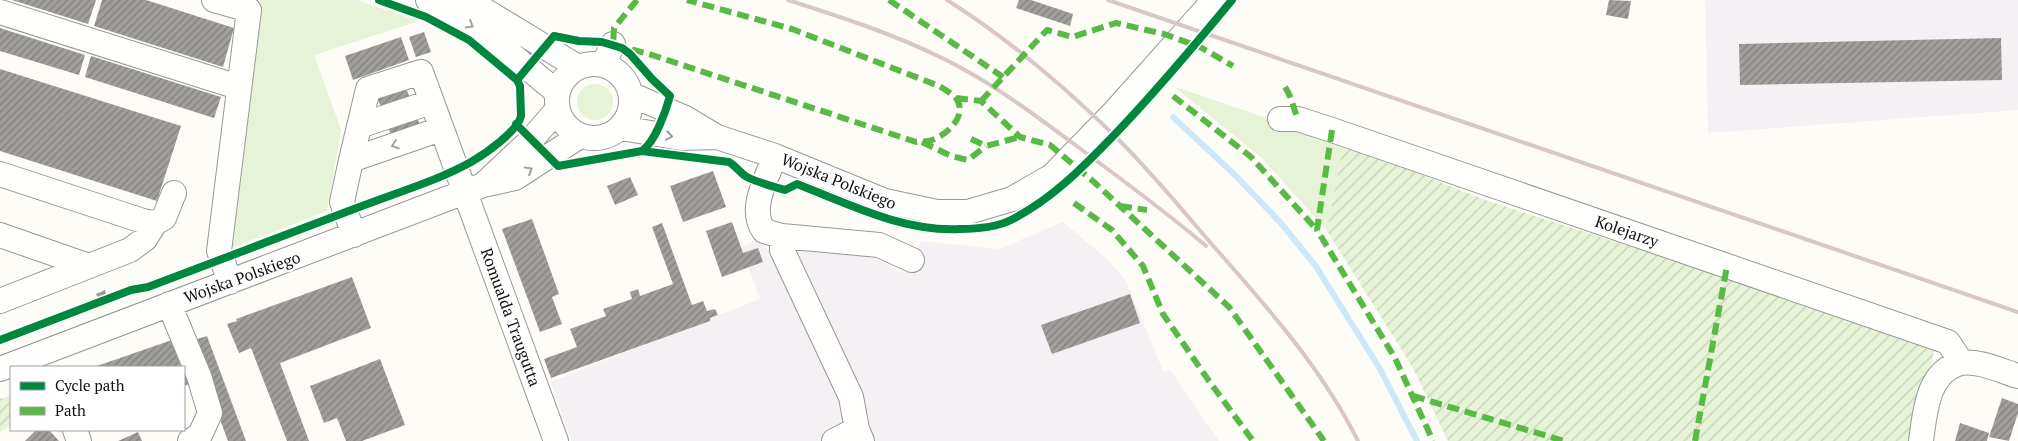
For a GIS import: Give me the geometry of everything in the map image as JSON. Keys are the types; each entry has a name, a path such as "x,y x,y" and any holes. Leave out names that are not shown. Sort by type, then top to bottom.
{"street":[{"path":"214,0 250,5 238,87 219,251 230,282"},
{"path":"428,0 489,36 558,101 566,125 580,136 601,138 611,135 621,128 632,108 632,95 628,85 622,76 613,69 608,54 591,64 578,67 569,73 562,82 558,101"},
{"path":"460,0 484,10 578,67"},
{"name":"Wojska Polskiego","path":"632,95 685,118 717,137 775,156 885,201 937,212 968,212 1012,199 1052,176 1118,108 1214,0"},
{"path":"0,12 238,87"},
{"name":"Romualda Traugutta","path":"359,126 368,90 421,72 441,129 475,189 556,441"},
{"name":"Wojska Polskiego","path":"475,189 531,140 558,101"},
{"path":"354,235 342,202 359,126 431,102"},
{"name":"Kolejarzy","path":"1280,119 1298,119 1332,130 1948,342 1972,364"},
{"name":"Wojska Polskiego","path":"621,128 681,138 717,137"},
{"path":"350,160 441,129"},
{"name":"Wojska Polskiego","path":"15,366 46,360 169,304 475,189 516,178 580,136"},
{"path":"775,156 757,207 758,220 764,231 782,236 878,245 912,260"},
{"path":"0,174 142,221 154,223"},
{"path":"0,301 130,250 145,239 154,223 164,218 174,193"},
{"path":"0,235 88,266"},
{"path":"782,236 782,250 851,397 859,435 834,441"},
{"path":"169,304 199,376 210,413 200,435 190,441"},
{"path":"1921,441 1925,410 1930,392 1937,379 1948,369 1972,364 2018,376"}],"shaded area":[{"path":"1705,0 2018,0 2018,110 1708,133"},
{"path":"1063,222 1110,262 1126,281 1163,371 1170,370 1219,441 571,441 551,382 760,299 741,247 754,240 768,249 869,256 906,274 921,241 999,249"}],"green space":[{"path":"261,0 357,0 419,21 314,55 341,129 327,211 226,250"},
{"path":"595,84 608,89 613,102 608,115 595,120 582,115 577,102 582,89"},
{"path":"1173,86 1343,144 1327,231 1263,159"},
{"path":"1343,144 1488,201 1935,344 1917,441 1448,441 1413,368 1327,231"},
{"path":"10,395 10,426 0,432 0,399"}],"building":[{"path":"12,0 96,0 88,24"},
{"path":"102,0 146,0 234,28 223,67 94,26"},
{"path":"1019,0 1031,0 1073,14 1070,26 1016,8"},
{"path":"1609,0 1631,1 1628,19 1606,15"},
{"path":"0,28 85,55 79,75 0,51"},
{"path":"424,32 431,52 416,57 409,37"},
{"path":"401,37 409,60 353,80 345,56"},
{"path":"2001,38 2002,80 1740,85 1739,44"},
{"path":"91,56 221,97 214,118 85,77"},
{"path":"0,69 181,126 157,201 0,151"},
{"path":"405,85 421,128 392,138 376,94"},
{"path":"713,171 726,207 683,222 670,186"},
{"path":"630,177 638,195 615,205 607,186"},
{"path":"532,219 559,294 552,297 562,324 540,332 502,229"},
{"path":"732,222 743,253 758,248 763,262 722,277 706,231"},
{"path":"662,223 692,305 703,301 707,311 715,309 718,315 710,318 710,321 551,378 544,359 577,347 570,329 606,316 603,309 632,299 630,292 638,289 640,296 673,284 652,227"},
{"path":"352,277 371,328 280,363 309,441 287,441 251,348 239,353 227,324 237,321 236,319"},
{"path":"105,290 106,295 98,298 96,294"},
{"path":"1130,294 1140,323 1052,354 1041,325"},
{"path":"207,336 246,441 228,441 191,341"},
{"path":"175,339 184,366 97,366"},
{"path":"380,359 405,425 362,441 346,441 337,418 324,423 310,386"},
{"path":"185,371 189,384 185,386"},
{"path":"2002,398 2018,404 2018,413 2009,441 1989,437"},
{"path":"1960,423 1989,433 1987,441 1955,441"},
{"path":"35,431 50,431 59,441 25,441"},
{"path":"138,432 142,441 118,441"}],"waterway":[{"path":"1173,117 1235,175 1280,222 1315,265 1380,369 1417,441"}],"railway":[{"path":"788,0 887,34 944,59 978,78 1043,121 1206,246"},
{"path":"947,0 993,31 1036,65 1098,120 1144,166 1293,340 1328,389 1358,441"},
{"path":"1108,0 2018,312"}],"marked path":[{"path":"637,0 614,28 613,44 652,55 916,142 929,141 944,134 958,117 960,110 955,97 939,86 792,29 687,0"},
{"path":"889,0 1003,77"},
{"path":"981,101 1047,30 1072,37 1116,23 1164,34 1200,47 1233,66"},
{"path":"1285,87 1298,119"},
{"path":"1173,96 1251,157 1317,230"},
{"path":"956,98 981,101 1020,137 1050,145 1094,182 1229,307 1324,441"},
{"path":"1332,130 1317,230 1395,358 1433,441"},
{"path":"971,139 986,146 1020,137"},
{"path":"922,142 951,156 968,160 986,146"},
{"path":"1074,203 1112,230 1143,266 1163,314 1253,441"},
{"path":"1120,206 1147,210"},
{"path":"1695,441 1727,266"},
{"path":"1413,396 1564,441"}],"cycle path":[{"path":"0,340 131,290 148,287 431,181 471,162 508,135 519,122 521,116 520,86 517,80 469,40 426,17 379,0"},
{"path":"516,124 558,166 642,151 729,162 745,176 761,183 785,190 797,184 856,208 897,221 939,229 986,227 1011,220 1027,211 1055,191 1081,168 1147,99 1232,0"},
{"path":"517,80 554,36 579,41 602,42 622,48 670,96 656,134 642,151"}]}
